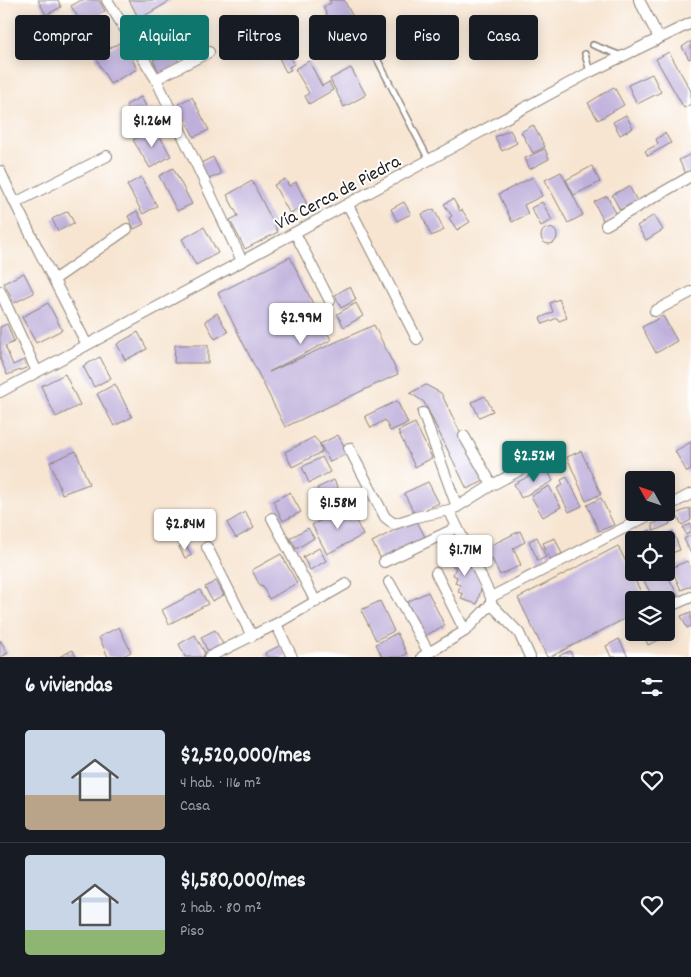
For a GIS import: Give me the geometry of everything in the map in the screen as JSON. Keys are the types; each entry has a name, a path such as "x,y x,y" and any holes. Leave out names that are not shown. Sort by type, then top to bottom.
{"street":[{"path":"107,0 156,79 242,261"},
{"path":"639,0 659,38"},
{"name":"Vía Cerca de Piedra","path":"0,392 590,72 691,23"},
{"path":"156,79 193,60"},
{"path":"15,203 107,156"},
{"path":"0,172 87,345"},
{"path":"606,225 691,176"},
{"path":"348,204 417,339"},
{"path":"54,279 127,229"},
{"path":"295,233 330,300"},
{"path":"0,291 37,372"},
{"path":"655,311 691,292"},
{"path":"423,413 453,509 456,528 491,601 519,633 530,657"},
{"path":"464,436 492,484"},
{"path":"349,448 385,517 394,524 453,509 492,484 526,467"},
{"path":"675,502 691,494"},
{"path":"272,518 316,602"},
{"path":"389,582 426,655 465,631 491,601 638,521"},
{"path":"384,562 456,528"},
{"path":"207,548 252,636"},
{"path":"436,573 465,631"},
{"path":"209,657 276,624 346,584"},
{"path":"675,604 691,597"},
{"path":"276,624 292,657"}],"lane":[{"path":"592,45 623,56"},
{"path":"585,54 590,72"},
{"path":"378,60 429,160"}],"building":[{"path":"38,0 58,0 61,7 46,15"},
{"path":"81,0 99,0 105,11 98,15 76,15 71,6"},
{"path":"129,0 172,0 146,15 137,15"},
{"path":"329,0 344,0 352,15 327,15 323,7 331,3"},
{"path":"691,41 691,58 689,59 682,47"},
{"path":"120,43 120,60 132,60 137,69 110,84 97,60 110,60 110,48"},
{"path":"669,52 691,91 691,104 684,108 656,59"},
{"path":"153,60 178,60 180,65 160,74"},
{"path":"280,60 292,60 294,64 289,67 291,70 286,72"},
{"path":"309,61 322,86 329,82 333,90 309,104 305,96 309,93 295,69"},
{"path":"351,68 366,95 344,107 330,79"},
{"path":"652,74 661,92 637,104 628,85"},
{"path":"614,87 624,105 598,120 588,103"},
{"path":"141,97 147,108 132,117 126,105"},
{"path":"192,97 209,130 194,137 178,104"},
{"path":"152,109 159,121 135,135 128,123"},
{"path":"626,115 633,128 620,135 613,122"},
{"path":"533,125 545,147 533,153 521,132"},
{"path":"155,128 171,156 150,168 133,140"},
{"path":"510,130 517,143 502,151 495,137"},
{"path":"665,133 671,143 648,156 645,151 658,144 656,139"},
{"path":"545,149 549,159 530,169 525,158"},
{"path":"691,154 691,171 686,174 679,160"},
{"path":"213,157 221,174 206,180 199,164"},
{"path":"592,166 600,182 574,195 566,180"},
{"path":"173,168 192,204 177,211 159,176"},
{"path":"561,172 583,215 568,223 545,180"},
{"path":"141,177 157,206 143,214 127,185"},
{"path":"533,177 542,196 524,205 528,214 512,222 499,194"},
{"path":"285,179 289,186 296,182 307,204 290,214 274,185"},
{"path":"252,181 278,232 245,249 230,220 238,216 227,195"},
{"path":"629,186 637,201 620,210 612,195"},
{"path":"607,196 617,215 604,222 594,202"},
{"path":"453,199 460,211 462,210 470,222 457,230 449,218 452,216 444,204"},
{"path":"404,202 411,214 397,221 391,209"},
{"path":"542,202 552,220 541,226 531,208"},
{"path":"434,209 444,230 431,236 422,214"},
{"path":"68,211 74,223 58,231 52,219"},
{"path":"137,211 144,224 134,229 128,216"},
{"path":"654,215 663,230 646,240 637,226"},
{"path":"204,227 218,253 196,265 182,239"},
{"path":"546,228 552,228 557,233 555,242 546,244 541,239 541,233"},
{"path":"290,257 331,340 269,372 374,325 398,374 285,427 218,293"},
{"path":"24,273 34,293 14,303 4,283"},
{"path":"350,286 356,300 341,308 335,295"},
{"path":"559,299 567,318 559,321 557,318 543,324 540,318 553,312 550,303"},
{"path":"48,303 62,330 36,343 22,317"},
{"path":"356,303 363,316 344,327 337,314"},
{"path":"217,313 228,332 215,339 205,321"},
{"path":"663,316 677,341 656,353 642,327"},
{"path":"7,324 14,342 5,346 13,365 24,360 26,368 7,375 0,358 0,327"},
{"path":"138,332 147,349 125,360 117,344"},
{"path":"175,345 208,345 208,363 174,363"},
{"path":"100,357 111,378 94,387 83,366"},
{"path":"65,374 80,405 56,417 41,386"},
{"path":"115,384 132,417 114,426 97,394"},
{"path":"426,385 441,393 484,481 467,489 424,402 410,393"},
{"path":"485,396 493,411 479,417 472,402"},
{"path":"397,401 408,423 390,431 385,420 371,428 365,416"},
{"path":"415,423 432,458 415,467 398,431"},
{"path":"338,435 348,453 330,462 320,444"},
{"path":"314,437 320,444 322,452 292,467 285,452"},
{"path":"691,442 691,470 687,472 675,451"},
{"path":"76,451 89,484 62,494 50,462"},
{"path":"581,451 601,494 586,501 567,457"},
{"path":"322,457 330,472 309,483 302,467"},
{"path":"546,467 553,481 521,498 514,484"},
{"path":"567,477 582,506 569,512 557,488 563,485 561,480"},
{"path":"334,480 346,505 332,511 328,502 324,503 317,488"},
{"path":"428,482 439,503 415,515 404,493"},
{"path":"549,486 561,507 543,517 531,496"},
{"path":"290,492 301,512 283,521 273,501"},
{"path":"601,498 614,525 599,531 587,505"},
{"path":"348,505 363,535 327,554 312,525"},
{"path":"690,508 691,520 682,525 676,514"},
{"path":"245,512 254,528 236,538 227,523"},
{"path":"416,519 426,539 382,561 372,542"},
{"path":"660,521 669,521 670,524 654,531 652,524"},
{"path":"691,524 691,532 686,535 683,527"},
{"path":"308,528 314,538 296,549 290,538"},
{"path":"520,531 525,542 513,548 521,565 500,575 492,559 487,561 481,550"},
{"path":"691,535 691,554 684,539"},
{"path":"675,536 680,550 675,552"},
{"path":"537,537 546,557 538,561 529,541"},
{"path":"555,538 562,554 550,559 543,543"},
{"path":"185,544 192,555 185,558 179,547"},
{"path":"618,546 625,560 625,581 636,581 640,591 625,591 625,619 550,657 547,657 518,598"},
{"path":"319,548 326,561 310,570 303,557"},
{"path":"447,550 467,556 482,586 477,604 461,599 463,594 458,592 460,585 455,583 457,577 453,575 456,567 450,565 452,559 445,557"},
{"path":"281,554 297,583 269,599 252,570"},
{"path":"687,561 691,569 691,586 681,590 675,577 675,566"},
{"path":"216,581 224,595 212,601 205,587"},
{"path":"644,581 670,581 678,596 675,598 675,591 649,591"},
{"path":"200,590 208,604 169,624 162,610"},
{"path":"428,592 445,626 424,636 407,602"},
{"path":"380,601 394,631 376,640 361,610"},
{"path":"691,612 691,626 687,628 681,616"},
{"path":"119,627 131,652 121,657 108,657 99,637"},
{"path":"215,630 224,646 209,654 201,637"},
{"path":"397,633 407,654 400,657 382,657 376,644"},
{"path":"195,635 206,655 203,657 185,657 179,644"},
{"path":"619,639 628,657 611,657 606,646"},
{"path":"0,640 8,653 1,657 0,657"},
{"path":"646,641 657,641 648,645"},
{"path":"281,645 286,657 267,657 265,653"},
{"path":"73,650 76,657 59,657"},
{"path":"570,651 573,657 557,657"}]}
